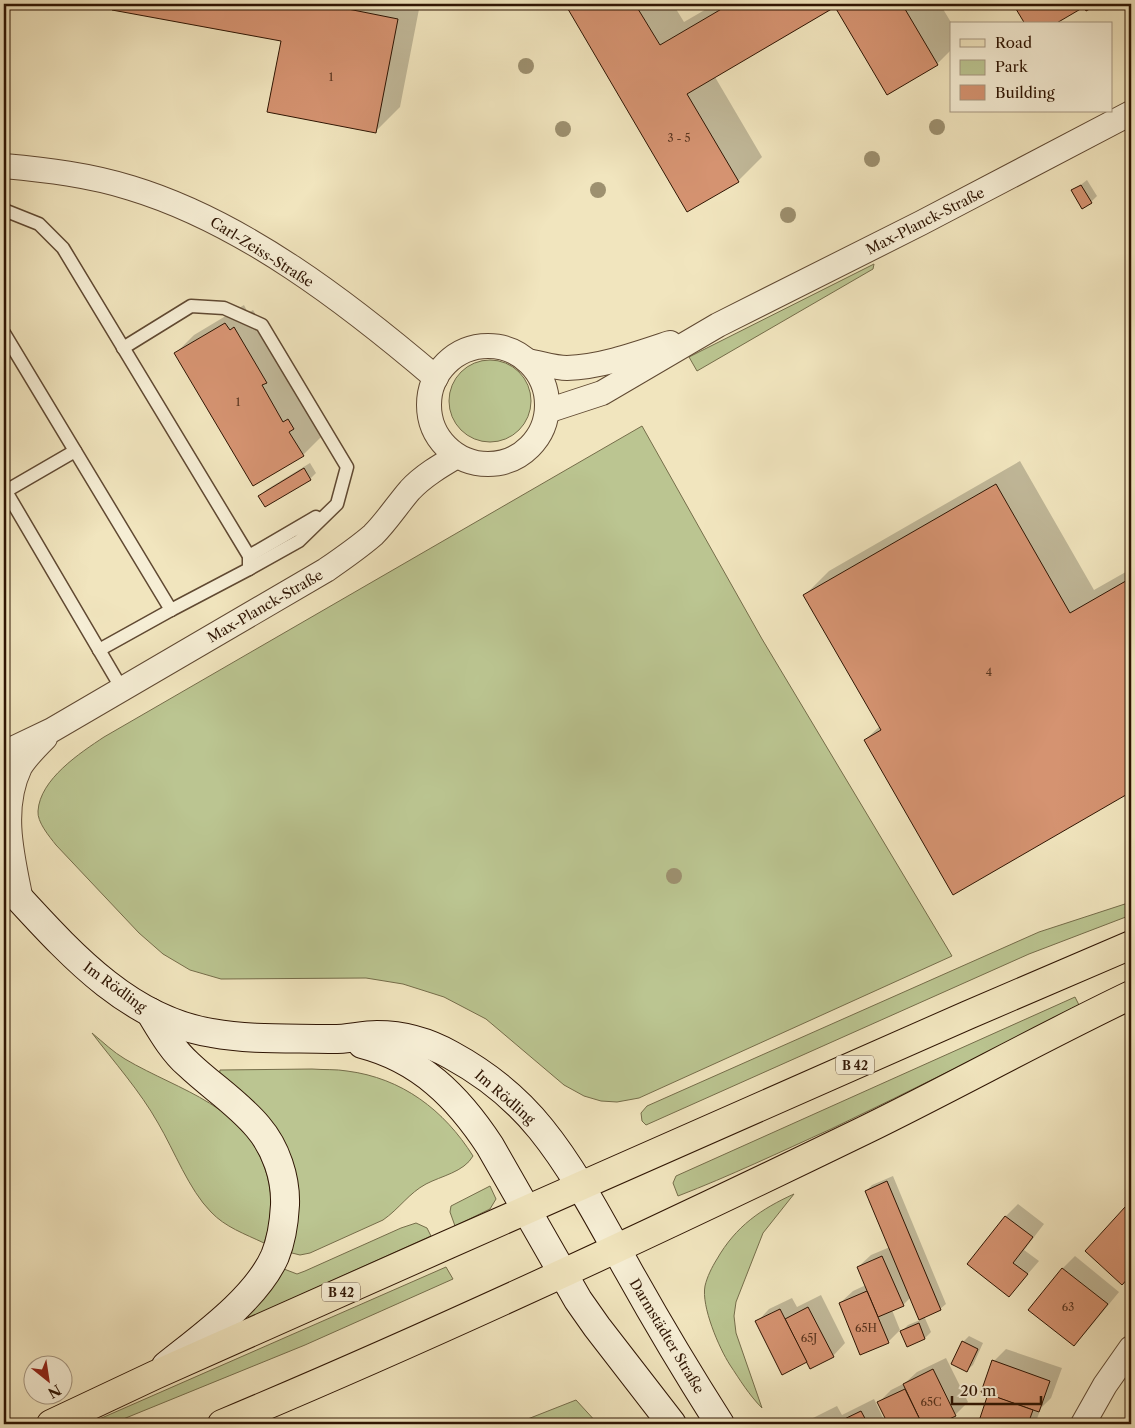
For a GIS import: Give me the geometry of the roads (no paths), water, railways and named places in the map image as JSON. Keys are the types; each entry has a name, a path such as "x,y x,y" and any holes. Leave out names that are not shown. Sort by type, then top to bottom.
{"main road":[{"name":"B 42","path":"51,1424 155,1375 527,1210 1131,945"},
{"path":"222,1424 389,1352 616,1248 872,1127 1131,995"}],"street":[{"name":"Max-Planck-Straße","path":"547,410 602,393 718,325 921,223 1131,113"},
{"name":"Carl-Zeiss-Straße","path":"4,166 60,172 107,182 131,188 200,214 235,233 300,274 397,345 436,378"},
{"name":"Max-Planck-Straße","path":"528,361 565,368 595,364 644,352 718,325"},
{"path":"485,346 501,347 516,352 528,361 538,371 544,383 547,397 547,410 543,428 534,444 520,455 503,462 485,464 457,456 442,442 435,431 429,404 436,378 444,365 456,355 470,349 485,346"},
{"name":"Max-Planck-Straße","path":"4,753 52,730 349,555 373,535 394,512 410,490 423,478 457,456"},
{"name":"Max-Planck-Straße","path":"12,891 5,813 8,795 20,767 52,730"},
{"name":"Im Rödling","path":"12,891 100,979 150,1012 182,1026 210,1033 245,1038 346,1040 375,1035 405,1037 429,1044 451,1054 500,1088 522,1109 553,1144 616,1248"},
{"path":"150,1012 167,1040 186,1063 246,1114 259,1128 272,1148 280,1168 285,1192 284,1224 280,1241 274,1258 262,1278 226,1316 155,1375"},
{"name":"Im Rödling","path":"346,1040 381,1049 404,1060 444,1088 475,1123 490,1146 562,1273"},
{"name":"Darmstädter Straße","path":"616,1248 720,1424"},
{"path":"562,1273 596,1327 672,1424"},
{"path":"1083,1424 1105,1385 1131,1348"}],"lane":[{"path":"4,210 39,224 63,248 124,348 249,563"},
{"path":"99,650 171,610 249,563 299,541 337,504 347,467 262,325 224,308 192,306 124,348"},
{"path":"4,333 171,610"},
{"path":"75,451 5,490 122,689"}]}
